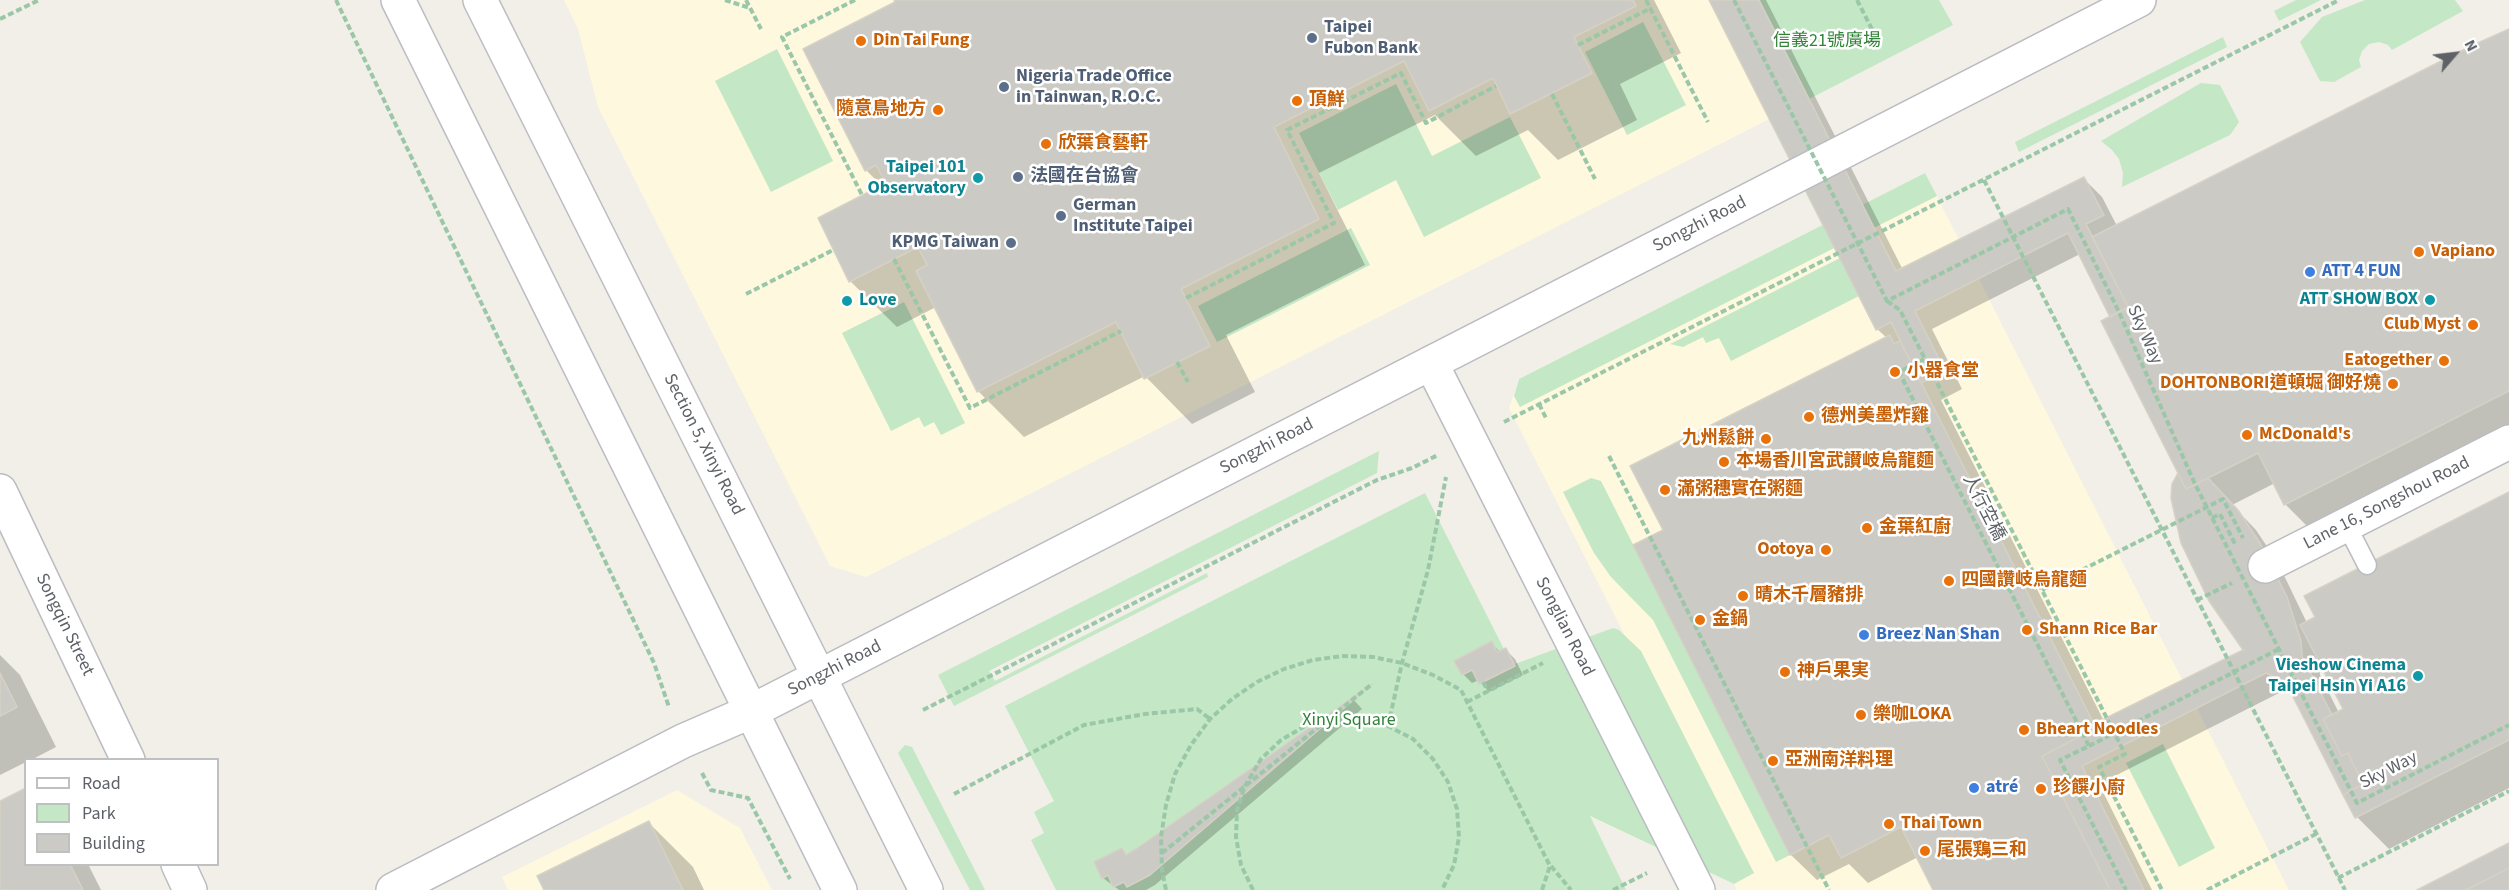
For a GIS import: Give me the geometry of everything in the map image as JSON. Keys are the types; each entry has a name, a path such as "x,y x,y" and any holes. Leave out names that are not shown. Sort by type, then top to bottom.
{"street":[{"path":"398,0 840,890"},
{"name":"Section 5, Xinyi Road","path":"480,0 926,890"},
{"name":"Songzhi Road","path":"393,890 683,741 752,711 818,678 2139,0"},
{"name":"Songlian Road","path":"1431,363 1698,890"},
{"name":"Lane 16, Songshou Road","path":"2252,560 2346,524 2509,442"},
{"name":"Songqin Street","path":"0,491 128,758"},
{"path":"179,866 190,890"}],"lane":[{"path":"2346,524 2367,564"}],"path":[{"path":"0,19 39,0"},
{"path":"336,0 654,663 683,741 711,790 747,798 790,880"},
{"path":"725,0 750,8"},
{"path":"746,0 761,29"},
{"path":"855,0 782,37 862,195"},
{"path":"1646,0 1708,122"},
{"path":"1734,0 1887,301 1900,309 2125,754 2099,767 2162,890"},
{"path":"1857,0 1876,37"},
{"path":"923,710 1377,480 1412,468 1539,405 2339,0"},
{"path":"1578,45 1651,8"},
{"path":"1186,298 1334,223 1287,130 1401,73 1426,123 1496,86"},
{"path":"1552,94 1595,179"},
{"path":"1984,180 2344,890"},
{"name":"Sky Way","path":"1887,301 2068,209 2119,312 2212,518 2357,803 2509,725"},
{"path":"746,294 833,250"},
{"path":"894,259 970,408 1121,331"},
{"name":"人行空橋","path":"1925,359 1899,372 2089,746"},
{"path":"1177,362 1188,382"},
{"path":"1539,405 1546,418"},
{"path":"1609,456 1829,890"},
{"path":"1388,726 1402,663 1428,570 1448,467"},
{"path":"2042,590 2223,499 2244,539"},
{"path":"2212,518 2220,514 2252,560"},
{"path":"2126,890 2060,760 2279,649"},
{"path":"1166,890 1162,870 1161,837 1166,805 1175,774 1191,745 1210,719 1257,681 1294,666 1342,656 1373,657 1402,663 1433,675 1461,690 1550,866 1571,890"},
{"path":"1467,702 1546,662"},
{"path":"1483,682 1488,691"},
{"path":"1162,853 1372,684"},
{"path":"954,794 1084,725 1145,714 1197,709 1210,719"},
{"path":"1253,890 1241,865 1236,837 1237,810 1245,786 1261,759 1281,740 1305,726 1326,721 1361,719 1388,726 1413,739 1433,759 1448,782 1457,809 1459,837 1454,865 1442,890"},
{"path":"2338,878 2509,791"},
{"path":"2207,890 2316,834"},
{"path":"1542,890 1550,866"},
{"path":"1613,890 1652,870"}],"shaded area":[{"path":"564,0 1759,0 1809,99 866,577 830,566 598,107 578,29"},
{"path":"1925,173 2289,890 1737,890 1734,884 1375,716 1613,628 1624,634 1509,408 1519,379"},
{"path":"677,790 740,828 772,890 508,890 502,877"}],"green space":[{"name":"信義21號廣場","path":"1759,0 1939,0 1953,25 1809,99"},
{"path":"2296,0 2321,0 2279,21 2274,11"},
{"path":"2365,0 2455,0 2463,11 2392,50 2388,45 2379,42 2369,44 2362,51 2359,60 2361,67 2334,82 2320,81 2300,42 2322,17"},
{"path":"1643,22 1686,105 1627,135 1585,52"},
{"path":"2223,37 2227,47 2019,152 2015,142"},
{"path":"777,49 833,161 771,192 715,81"},
{"path":"2201,83 2220,85 2239,122 2230,135 2122,187 2123,173 2119,159 2101,141"},
{"path":"1396,84 1432,156 1510,117 1541,178 1424,237 1396,180 1338,210 1299,133"},
{"path":"1925,173 1937,196 1520,407 1514,396 1519,379"},
{"path":"1351,228 1370,265 1217,342 1198,306"},
{"path":"1840,258 1859,296 1731,361 1719,338 1706,343 1703,337 1683,347 1670,344"},
{"path":"904,302 965,423 941,435 934,422 924,427 919,417 891,431 842,333"},
{"path":"1379,451 1377,473 989,671 995,681 1207,573 1208,577 954,706 938,675"},
{"path":"1591,478 1601,481 1790,855 1776,862 1653,620 1611,577 1594,553 1563,492"},
{"name":"Xinyi Square","path":"1425,493 1512,665 1613,628 1619,630 1641,651 1754,873 1734,884 1590,816 1626,890 1056,890 1031,840 1044,833 1034,812 1054,801 1005,706"},
{"path":"2163,744 2215,848 2179,867 2126,763"},
{"path":"905,745 912,747 985,890 970,890 898,753"}],"building":[{"path":"894,0 1633,0 1636,6 1574,37 1592,73 1510,114 1493,78 1429,111 1404,61 1274,127 1319,219 1181,289 1210,346 1144,379 1116,322 977,392 916,271 927,265 918,247 849,282 818,218 886,183 876,165 865,171 803,49 895,2"},
{"path":"1709,0 1759,0 1896,271 2084,177 2104,215 2086,224 2128,307 2110,317 2068,233 1915,311 1945,371 1921,383 1891,322 1876,330"},
{"name":"ATT 4 FUN","path":"2509,29 2509,391 2284,505 2258,453 2186,489 2101,321 2128,307 2092,237"},
{"name":"Breez Nan Shan","path":"1890,335 1894,344 1900,341 2096,728 2042,756 2110,890 1933,890 1901,827 1841,858 1829,835 1790,855 1633,545 1663,530 1630,466"},
{"path":"2178,473 2186,489 2208,478 2238,510 2260,543 2287,597 2301,641 2302,656 2332,715 2323,719 2342,756 2348,753 2363,784 2343,795 2286,683 2266,673 2082,766 2144,890 2110,890 2042,756 2096,728 2094,724 2243,650 2209,601 2181,543 2171,498 2172,484"},
{"name":"Vieshow Cinema Taipei Hsin Yi A16","path":"2509,492 2509,740 2355,818 2343,795 2363,784 2348,753 2342,756 2323,719 2343,709 2300,625 2315,617 2304,596"},
{"path":"1492,641 1497,652 1506,648 1515,666 1479,684 1472,670 1462,675 1454,661"},
{"path":"0,673 17,707 0,716"},
{"path":"1372,684 1150,875 1127,887 1124,882 1113,887 1108,875 1102,879 1094,862 1122,848 1126,855 1136,849"},
{"path":"24,789 24,866 71,866 83,890 0,890 0,801"},
{"path":"649,821 683,890 544,890 537,876"},
{"path":"2509,843 2509,868 2466,890 2417,890"},
{"path":"2509,868 2509,890 2466,890 2492,877"}],"place":[{"name":"Taipei Fubon Bank","path":"1312,38"},
{"name":"Din Tai Fung","path":"861,41"},
{"name":"Nigeria Trade Office in Tainwan, R.O.C.","path":"1004,87"},
{"name":"頂鮮","path":"1297,101"},
{"name":"隨意鳥地方","path":"938,110"},
{"name":"欣葉食藝軒","path":"1046,144"},
{"name":"法國在台協會","path":"1018,177"},
{"name":"Taipei 101 Observatory","path":"978,178"},
{"name":"German Institute Taipei","path":"1061,216"},
{"name":"KPMG Taiwan","path":"1011,243"},
{"name":"Vapiano","path":"2419,252"},
{"name":"ATT 4 FUN","path":"2310,272"},
{"name":"ATT SHOW BOX","path":"2430,300"},
{"name":"Love","path":"847,301"},
{"name":"Club Myst","path":"2473,325"},
{"name":"Eatogether","path":"2444,361"},
{"name":"小器食堂","path":"1895,372"},
{"name":"DOHTONBORI道頓堀 御好燒","path":"2393,384"},
{"name":"德州美墨炸雞","path":"1809,417"},
{"name":"McDonald's","path":"2247,435"},
{"name":"九州鬆餅","path":"1766,439"},
{"name":"本場香川宮武讃岐烏龍麵","path":"1724,462"},
{"name":"滿粥穗實在粥麵","path":"1665,490"},
{"name":"金葉紅廚","path":"1867,528"},
{"name":"Ootoya","path":"1826,550"},
{"name":"四國讚岐烏龍麵","path":"1949,581"},
{"name":"晴木千層豬排","path":"1743,596"},
{"name":"金鍋","path":"1700,620"},
{"name":"Shann Rice Bar","path":"2027,630"},
{"name":"Breez Nan Shan","path":"1864,635"},
{"name":"神戶果実","path":"1785,672"},
{"name":"Vieshow Cinema Taipei Hsin Yi A16","path":"2418,676"},
{"name":"樂咖LOKA","path":"1861,715"},
{"name":"Bheart Noodles","path":"2024,730"},
{"name":"亞洲南洋料理","path":"1773,761"},
{"name":"atré","path":"1974,788"},
{"name":"珍饌小廚","path":"2041,789"},
{"name":"Thai Town","path":"1889,824"},
{"name":"尾張鶏三和","path":"1925,851"}]}
